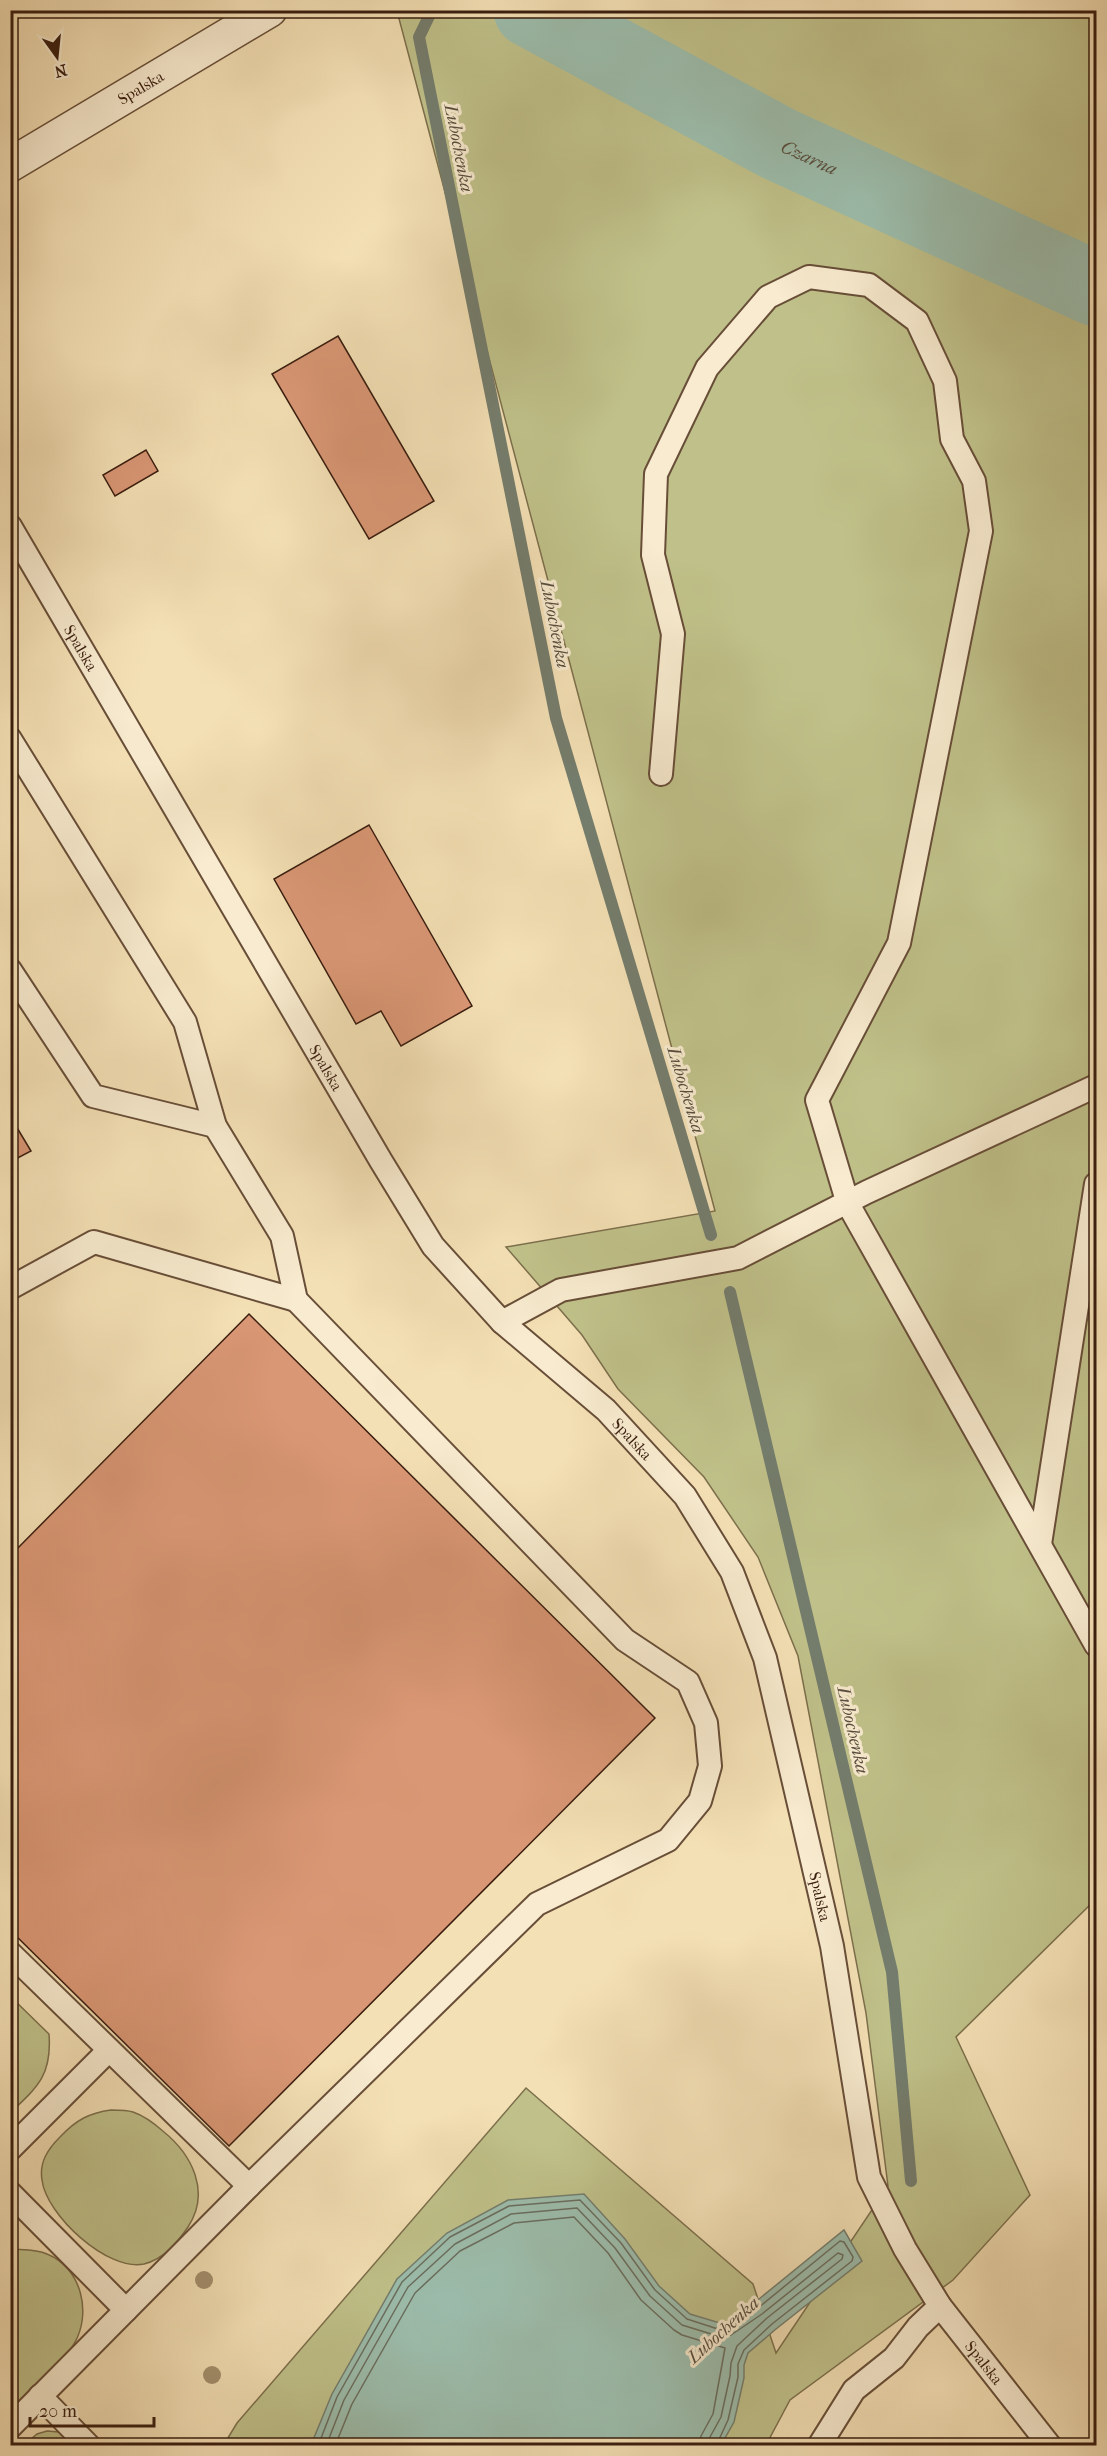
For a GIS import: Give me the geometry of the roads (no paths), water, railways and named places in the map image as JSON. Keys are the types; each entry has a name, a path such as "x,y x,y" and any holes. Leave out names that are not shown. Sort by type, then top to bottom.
{"street":[{"name":"Spalska","path":"10,165 270,10"}],"lane":[{"path":"661,774 673,634 653,555 656,474 707,368 768,297 809,278 869,285 917,321 945,381 952,439 974,481 981,531 898,943 817,1100 848,1204 1096,1645"},
{"name":"Spalska","path":"10,526 381,1161 434,1246 502,1322 606,1410 685,1496 732,1572 765,1658 832,1946 869,2177 905,2249 940,2306 1050,2445"},
{"path":"10,739 185,1022 215,1126 282,1236 296,1300"},
{"path":"10,970 93,1096 215,1126"},
{"path":"502,1322 561,1290 738,1258 848,1204 867,1192 1096,1086"},
{"path":"1040,1544 1096,1184"},
{"path":"10,1288 94,1242 296,1300 625,1640 688,1682 706,1723 710,1766 700,1801 668,1840 537,1904 249,2186 10,2427"},
{"path":"10,1953 249,2186"},
{"path":"10,2149 109,2050"},
{"path":"10,2193 126,2310"},
{"path":"819,2445 854,2391 894,2358 918,2327 940,2306"},
{"path":"40,2396 89,2445"}],"water":[{"path":"584,2194 625,2239 659,2286 690,2314 723,2324 754,2303 844,2230 862,2261 748,2353 734,2422 721,2445 311,2445 332,2394 397,2279 447,2233 508,2200"}],"waterway":[{"name":"Lubochenka","path":"432,10 419,37 556,718 711,1235"},
{"name":"Czarna","path":"531,10 779,144 1096,289"},
{"name":"Lubochenka","path":"730,1292 892,1972 911,2181"}]}
